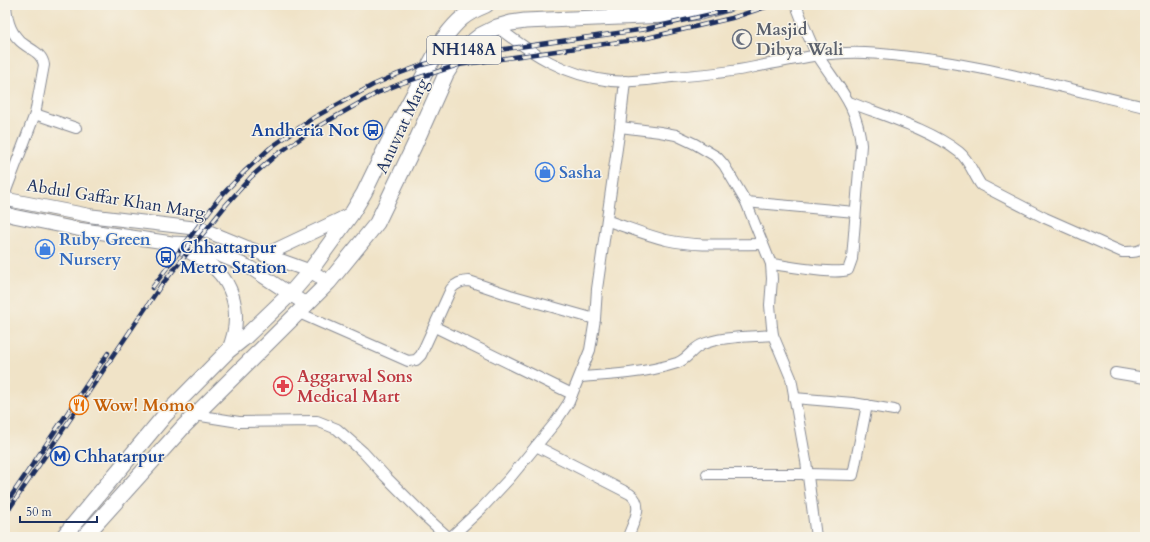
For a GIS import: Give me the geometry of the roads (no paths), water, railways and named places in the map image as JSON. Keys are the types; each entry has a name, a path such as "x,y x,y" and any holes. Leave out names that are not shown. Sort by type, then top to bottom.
{"highway":[{"name":"Anuvrat Marg","path":"291,293 310,271 352,213 364,193 395,130 444,38 469,9 486,5"},
{"name":"Anuvrat Marg","path":"329,282 377,222 453,62 472,42 481,35 497,27 525,21 667,15 700,12 725,5"},
{"name":"NH148A","path":"84,537 195,415 329,282"},
{"name":"NH148A","path":"63,537 165,415 228,351 243,339 291,293"}],"main road":[{"name":"Abdul Gaffar Khan Marg","path":"5,199 92,216 202,229 310,271 329,282"},
{"name":"Abdul Gaffar Khan Marg","path":"5,213 76,229 172,243 192,244 249,267 291,293 303,308"},
{"path":"265,254 352,213"},
{"path":"172,243 205,261 213,267 226,283 234,302 236,317 235,332 228,351"}],"street":[{"path":"5,193 35,114 44,73 43,60 40,55 20,41 14,33 9,24 6,5"},
{"path":"771,264 843,271 848,270 852,259 861,145 860,132 857,120 849,102 817,55 796,5"},
{"path":"497,27 542,59 578,74 612,81 728,72 817,55 846,52 937,61 993,70 1145,108"},
{"path":"195,415 239,422 317,421 337,429 363,452 427,518 450,537 482,508 504,485 555,423 569,402 580,377 590,350 595,320 597,289 608,221 625,81"},
{"path":"849,102 900,122 933,137 960,152 971,165 975,176 981,185 1046,218 1122,252 1134,252 1145,247"},
{"path":"35,114 76,128"},
{"path":"620,127 660,132 676,136 695,144 716,157 724,164 746,202 771,264 772,279 770,305 773,335 791,378 816,537"},
{"path":"746,202 855,212"},
{"path":"608,221 666,240 685,243 763,244"},
{"path":"303,308 408,361 416,360 421,356 451,289 456,284 463,281 470,281 510,295 595,320"},
{"path":"435,327 572,394"},
{"path":"580,377 618,374 668,366 684,360 697,348 704,344 726,339 773,335"},
{"path":"1115,373 1145,378"},
{"path":"794,398 866,405 894,410"},
{"path":"707,474 807,474 852,476 866,405"},
{"path":"536,446 636,498 638,504 637,512 628,537"}],"railway":[{"path":"152,288 219,198 270,148 313,118 373,85 422,65 456,56 646,29 729,10 743,5"},
{"path":"5,515 160,287 226,205 251,177 276,155 319,126 377,93 405,82 458,65 647,38 732,18 772,5"},
{"path":"5,505 108,353"}],"place":[{"name":"Masjid Dibya Wali","path":"742,39"},
{"name":"Andheria Not","path":"373,130"},
{"name":"Sasha","path":"545,172"},
{"name":"Ruby Green Nursery","path":"45,249"},
{"name":"Chhattarpur Metro Station","path":"166,257"},
{"name":"Aggarwal Sons Medical Mart","path":"283,386"},
{"name":"Wow! Momo","path":"79,405"},
{"name":"Chhatarpur","path":"60,456"}]}
